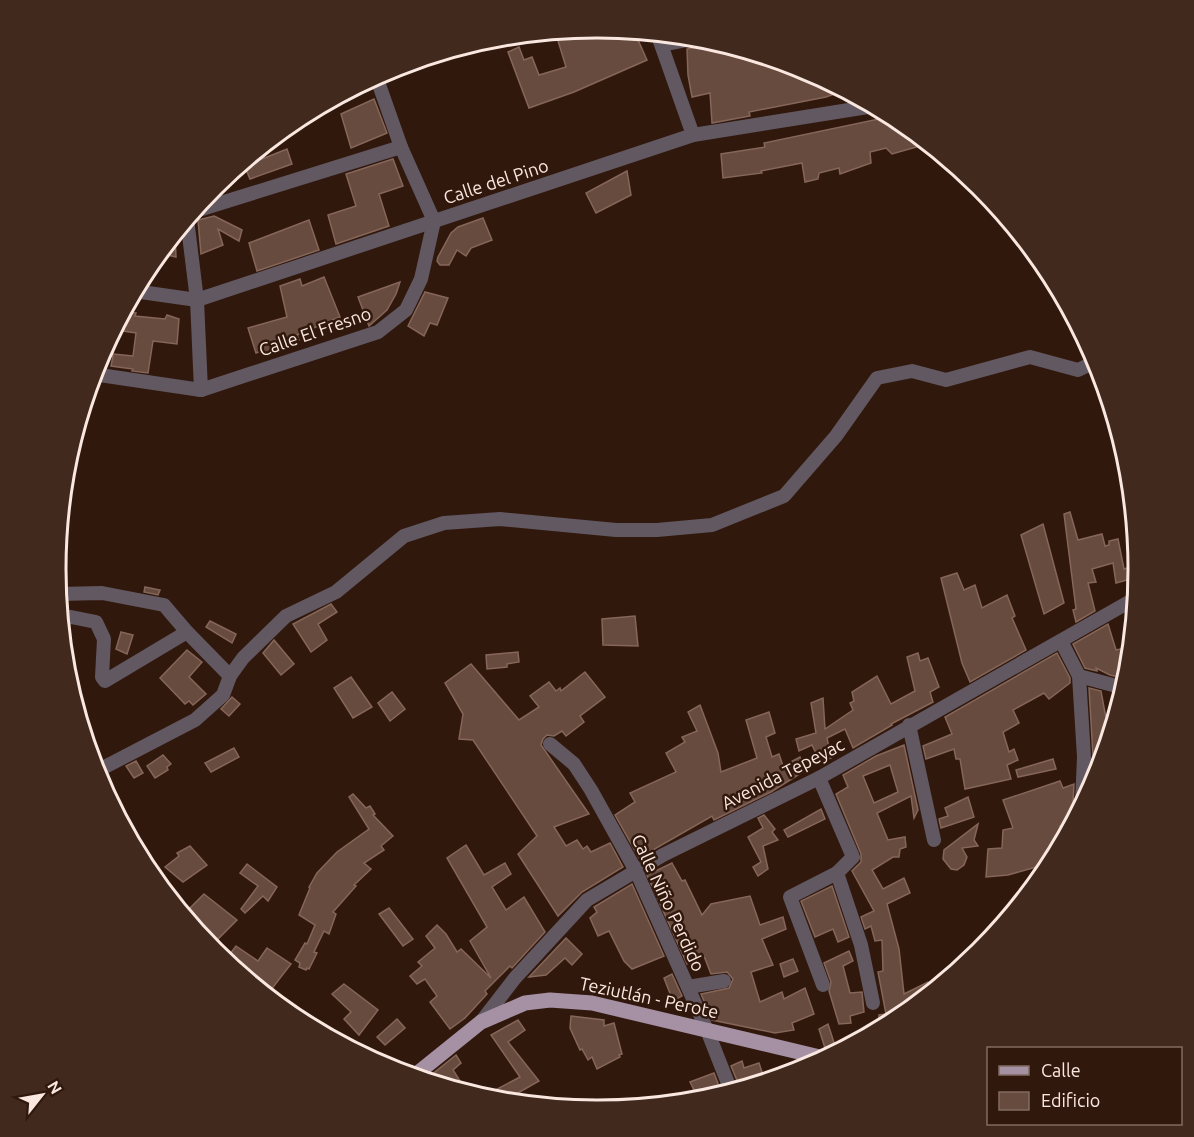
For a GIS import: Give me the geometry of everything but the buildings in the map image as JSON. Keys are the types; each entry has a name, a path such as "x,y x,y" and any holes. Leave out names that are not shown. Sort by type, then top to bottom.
{"main road":[{"name":"Teziutlán - Perote","path":"422,1070 482,1022 525,1003 550,1000 592,1003 810,1055"}],"street":[{"path":"661,42 693,135"},
{"path":"379,85 401,147 434,221"},
{"name":"Calle del Pino","path":"143,292 197,300 693,135 861,108"},
{"path":"209,207 401,147"},
{"name":"Calle El Fresno","path":"102,375 201,390 378,332 406,310 421,279 434,221"},
{"path":"188,230 197,300 201,390"},
{"path":"104,767 195,720 223,695 230,676 243,658 286,616 336,592 404,536 444,523 500,519 616,530 657,530 712,525 784,496 836,436 877,378 912,371 946,380 1030,357 1078,370 1088,365"},
{"path":"67,594 102,593 164,605 230,676"},
{"name":"Avenida Tepeyac","path":"482,1022 515,978 587,900 663,855 819,778 1127,603"},
{"path":"69,617 96,622 104,639 102,677 105,681 187,632"},
{"path":"1061,640 1080,676 1084,756 1083,783"},
{"path":"1080,676 1115,685"},
{"path":"909,725 934,840"},
{"name":"Calle Niño Perdido","path":"550,744 574,764 636,871 707,1030 728,1083"},
{"path":"819,778 853,857 837,873 790,897 824,985"},
{"path":"837,873 861,945 873,1003"},
{"path":"688,987 724,981"}]}
